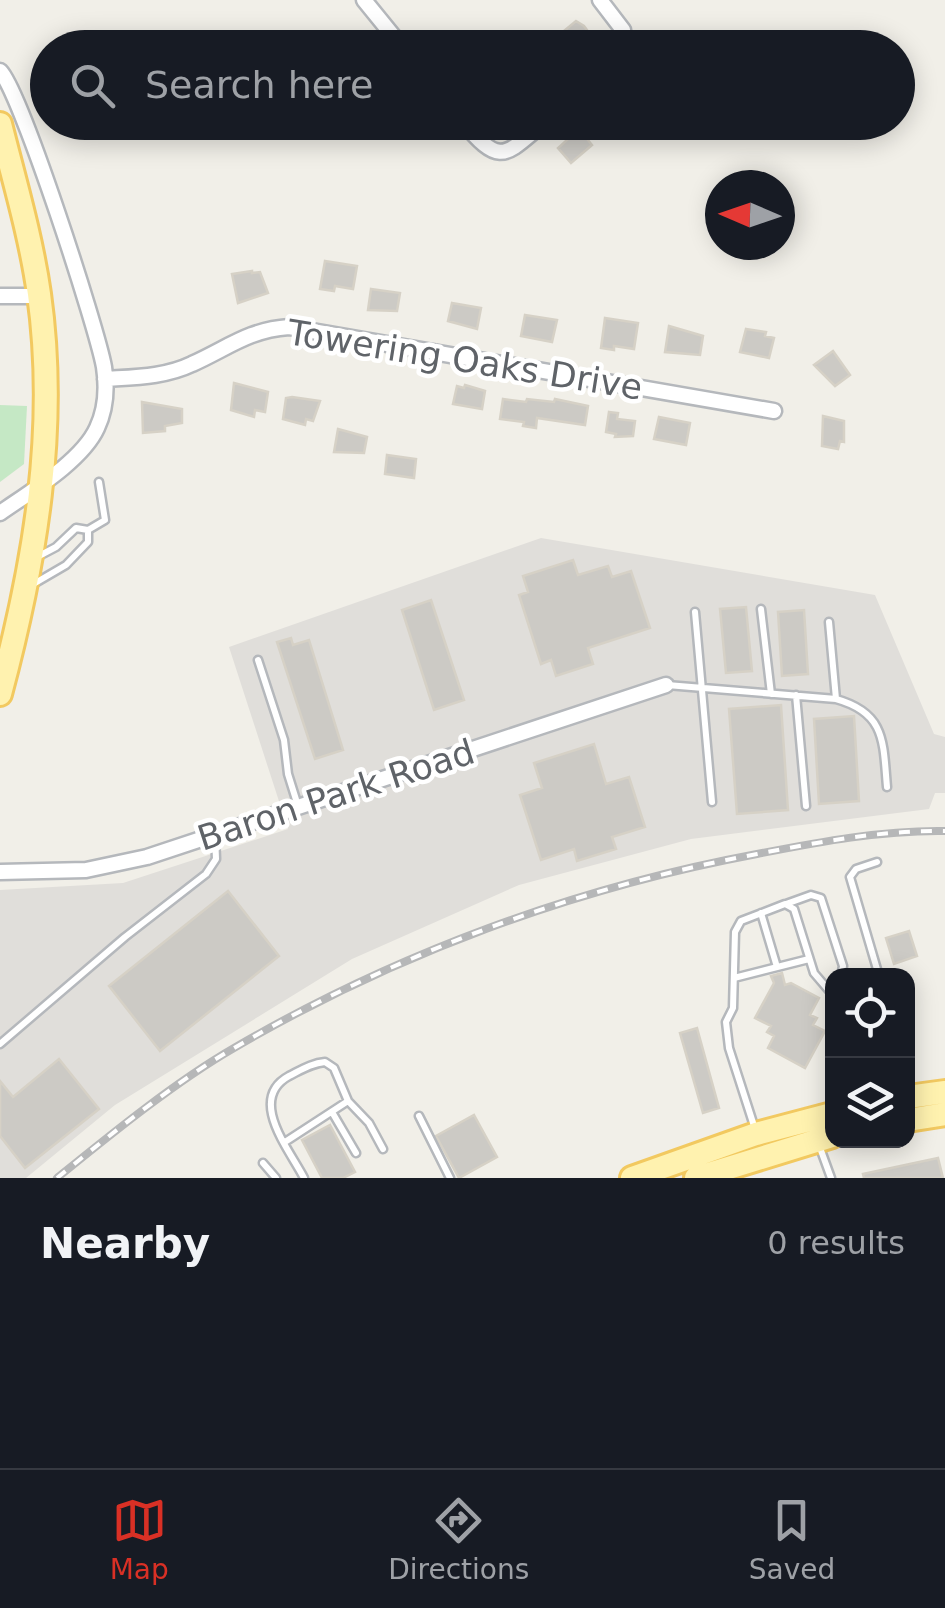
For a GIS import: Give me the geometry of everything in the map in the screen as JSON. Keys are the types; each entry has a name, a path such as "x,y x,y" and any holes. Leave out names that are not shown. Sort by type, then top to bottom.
{"main road":[{"path":"0,124 34,259 46,371 42,482 30,562 0,694"},
{"path":"915,1101 945,1092"},
{"path":"915,1105 945,1114"},
{"path":"643,1176 756,1134 825,1116"},
{"path":"696,1178 825,1137"}],"street":[{"path":"364,0 388,30"},
{"path":"600,0 623,30"},
{"path":"0,71 9,84 30,140"},
{"path":"0,513 74,456 96,429 105,396 95,332 30,140"},
{"path":"478,140 496,153 512,150 524,140"},
{"path":"0,296 40,296"},
{"name":"Towering Oaks Drive","path":"105,378 173,372 245,335 289,327 774,411"},
{"name":"Baron Park Road","path":"0,872 62,872 110,866 298,808 666,685"}],"lane":[{"path":"30,562 56,547 76,528 88,530 105,520 99,482"},
{"path":"24,588 66,564 88,542 88,530"},
{"path":"761,609 771,694"},
{"path":"695,612 712,802"},
{"path":"829,622 836,699"},
{"path":"258,660 284,740 298,808"},
{"path":"666,685 836,699 854,704 877,724 883,744 886,787"},
{"path":"796,696 806,806"},
{"path":"0,1044 206,874 218,852 215,835"},
{"path":"876,862 856,869 850,878 877,968"},
{"path":"756,1134 729,1048 726,1022 733,1008 735,932 741,921 761,913 810,895 821,898 842,968"},
{"path":"785,904 794,909 814,973 825,983"},
{"path":"761,913 777,967"},
{"path":"734,978 809,959"},
{"path":"304,1178 270,1112 270,1096 278,1082 314,1063 326,1062 334,1068 348,1101 369,1123 383,1149"},
{"path":"285,1142 348,1101"},
{"path":"332,1112 356,1153"},
{"path":"419,1116 450,1178"},
{"path":"827,1148 831,1178"},
{"path":"263,1164 276,1178"}],"shaded area":[{"path":"541,538 875,595 934,734 945,737 945,793 935,793 929,809 691,839 519,885 352,959 115,1105 26,1178 0,1178 0,890 123,883 288,829 229,647"}],"green space":[{"path":"0,405 27,406 24,464 0,482"}],"building":[{"path":"576,21 587,30 565,30"},
{"path":"567,140 588,140 592,145 571,163 558,148"},
{"path":"325,261 357,266 353,289 320,289"},
{"path":"260,272 268,293 238,303 232,274"},
{"path":"371,289 400,293 397,311 368,310"},
{"path":"452,303 481,308 477,329 448,321"},
{"path":"525,315 557,320 552,342 521,336"},
{"path":"605,318 638,323 634,349 601,348"},
{"path":"669,326 703,336 700,355 665,352"},
{"path":"746,329 766,332 765,336 774,338 769,358 740,352"},
{"path":"833,351 850,375 835,386 814,365"},
{"path":"234,383 268,392 265,412 255,410 254,417 231,410"},
{"path":"457,386 485,391 482,409 453,404"},
{"path":"286,398 320,401 313,421 306,419 305,425 283,419"},
{"path":"503,399 555,399 588,406 585,425 537,418 536,428 500,419"},
{"path":"142,402 182,409 182,423 165,426 165,431 143,433"},
{"path":"609,412 618,413 617,419 635,421 633,436 615,437 616,434 606,432"},
{"path":"823,416 844,421 844,442 840,441 838,449 822,446"},
{"path":"659,417 690,423 686,445 654,439"},
{"path":"338,429 367,437 364,453 334,452"},
{"path":"387,455 416,459 414,478 385,474"},
{"path":"573,560 578,575 608,566 612,577 631,571 650,628 588,648 593,664 556,676 551,660 541,664 519,595 528,592 523,576"},
{"path":"431,600 464,700 434,710 402,610"},
{"path":"746,607 752,671 726,673 720,609"},
{"path":"804,610 808,674 782,676 778,612"},
{"path":"291,638 293,645 309,640 343,750 315,759 277,642"},
{"path":"781,705 788,810 737,814 729,709"},
{"path":"854,716 859,801 819,804 814,719"},
{"path":"594,744 606,784 629,777 645,827 612,837 616,849 577,861 574,849 541,860 520,795 542,788 534,763"},
{"path":"228,891 279,956 160,1051 109,986"},
{"path":"909,931 917,956 894,964 886,938"},
{"path":"782,973 785,985 791,983 819,998 810,1015 817,1018 813,1025 825,1031 805,1068 768,1048 774,1036 767,1032 771,1026 755,1018 774,983 771,976"},
{"path":"697,1028 719,1108 703,1113 680,1033"},
{"path":"59,1059 99,1109 25,1168 0,1136 0,1081 13,1097"},
{"path":"474,1115 497,1157 459,1178 436,1136"},
{"path":"330,1125 355,1172 343,1178 322,1178 302,1140"},
{"path":"938,1158 943,1178 864,1178 863,1174"}],"railway":[{"path":"57,1178 166,1093 234,1048 295,1014 422,954 554,906 689,868 851,838 945,831"}]}
